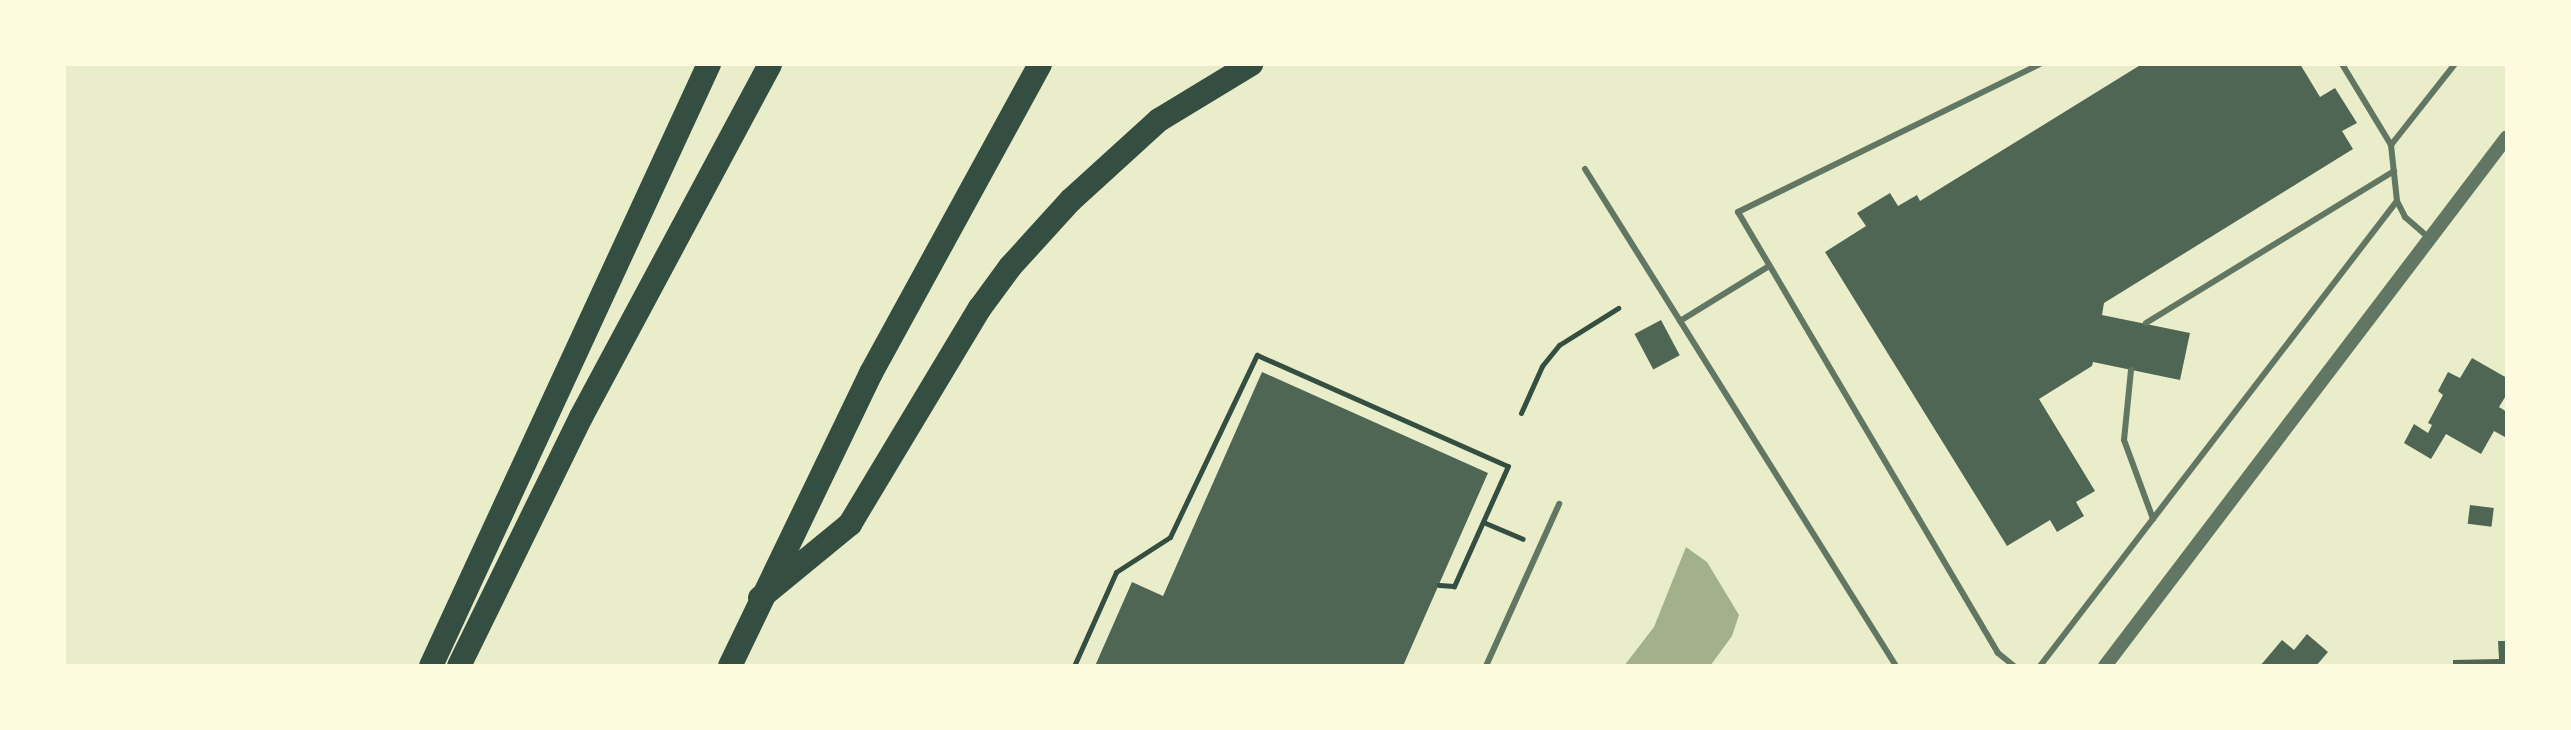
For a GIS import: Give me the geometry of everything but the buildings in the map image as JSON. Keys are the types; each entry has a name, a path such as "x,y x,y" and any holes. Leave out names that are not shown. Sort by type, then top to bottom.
{"highway":[{"path":"431,666 709,64"},
{"path":"459,666 595,390 770,64"},
{"path":"730,666 760,598 871,373 1040,64"},
{"path":"760,598 850,524 980,308 1010,267 1071,200 1159,120 1251,64"}],"street":[{"path":"2105,666 2507,137"}],"lane":[{"path":"2010,665 1998,653 1738,212 2040,64"},
{"path":"2342,64 2391,145 2397,201 2405,217 2429,238"},
{"path":"2391,145 2455,64"},
{"path":"1585,169 1896,666"},
{"path":"2146,323 2394,171"},
{"path":"2040,666 2397,201"},
{"path":"1680,321 1769,266"},
{"path":"2131,370 2124,440 2153,519"},
{"path":"1486,666 1559,504"}],"path":[{"path":"1521,413 1542,366 1559,345 1618,308"},
{"path":"1074,666 1116,572 1170,537 1257,355 1508,466 1454,586 1439,585"},
{"path":"1483,522 1540,546"}],"shaded area":[{"path":"1686,547 1707,562 1739,615 1732,636 1710,666 1624,666 1654,627"}]}
